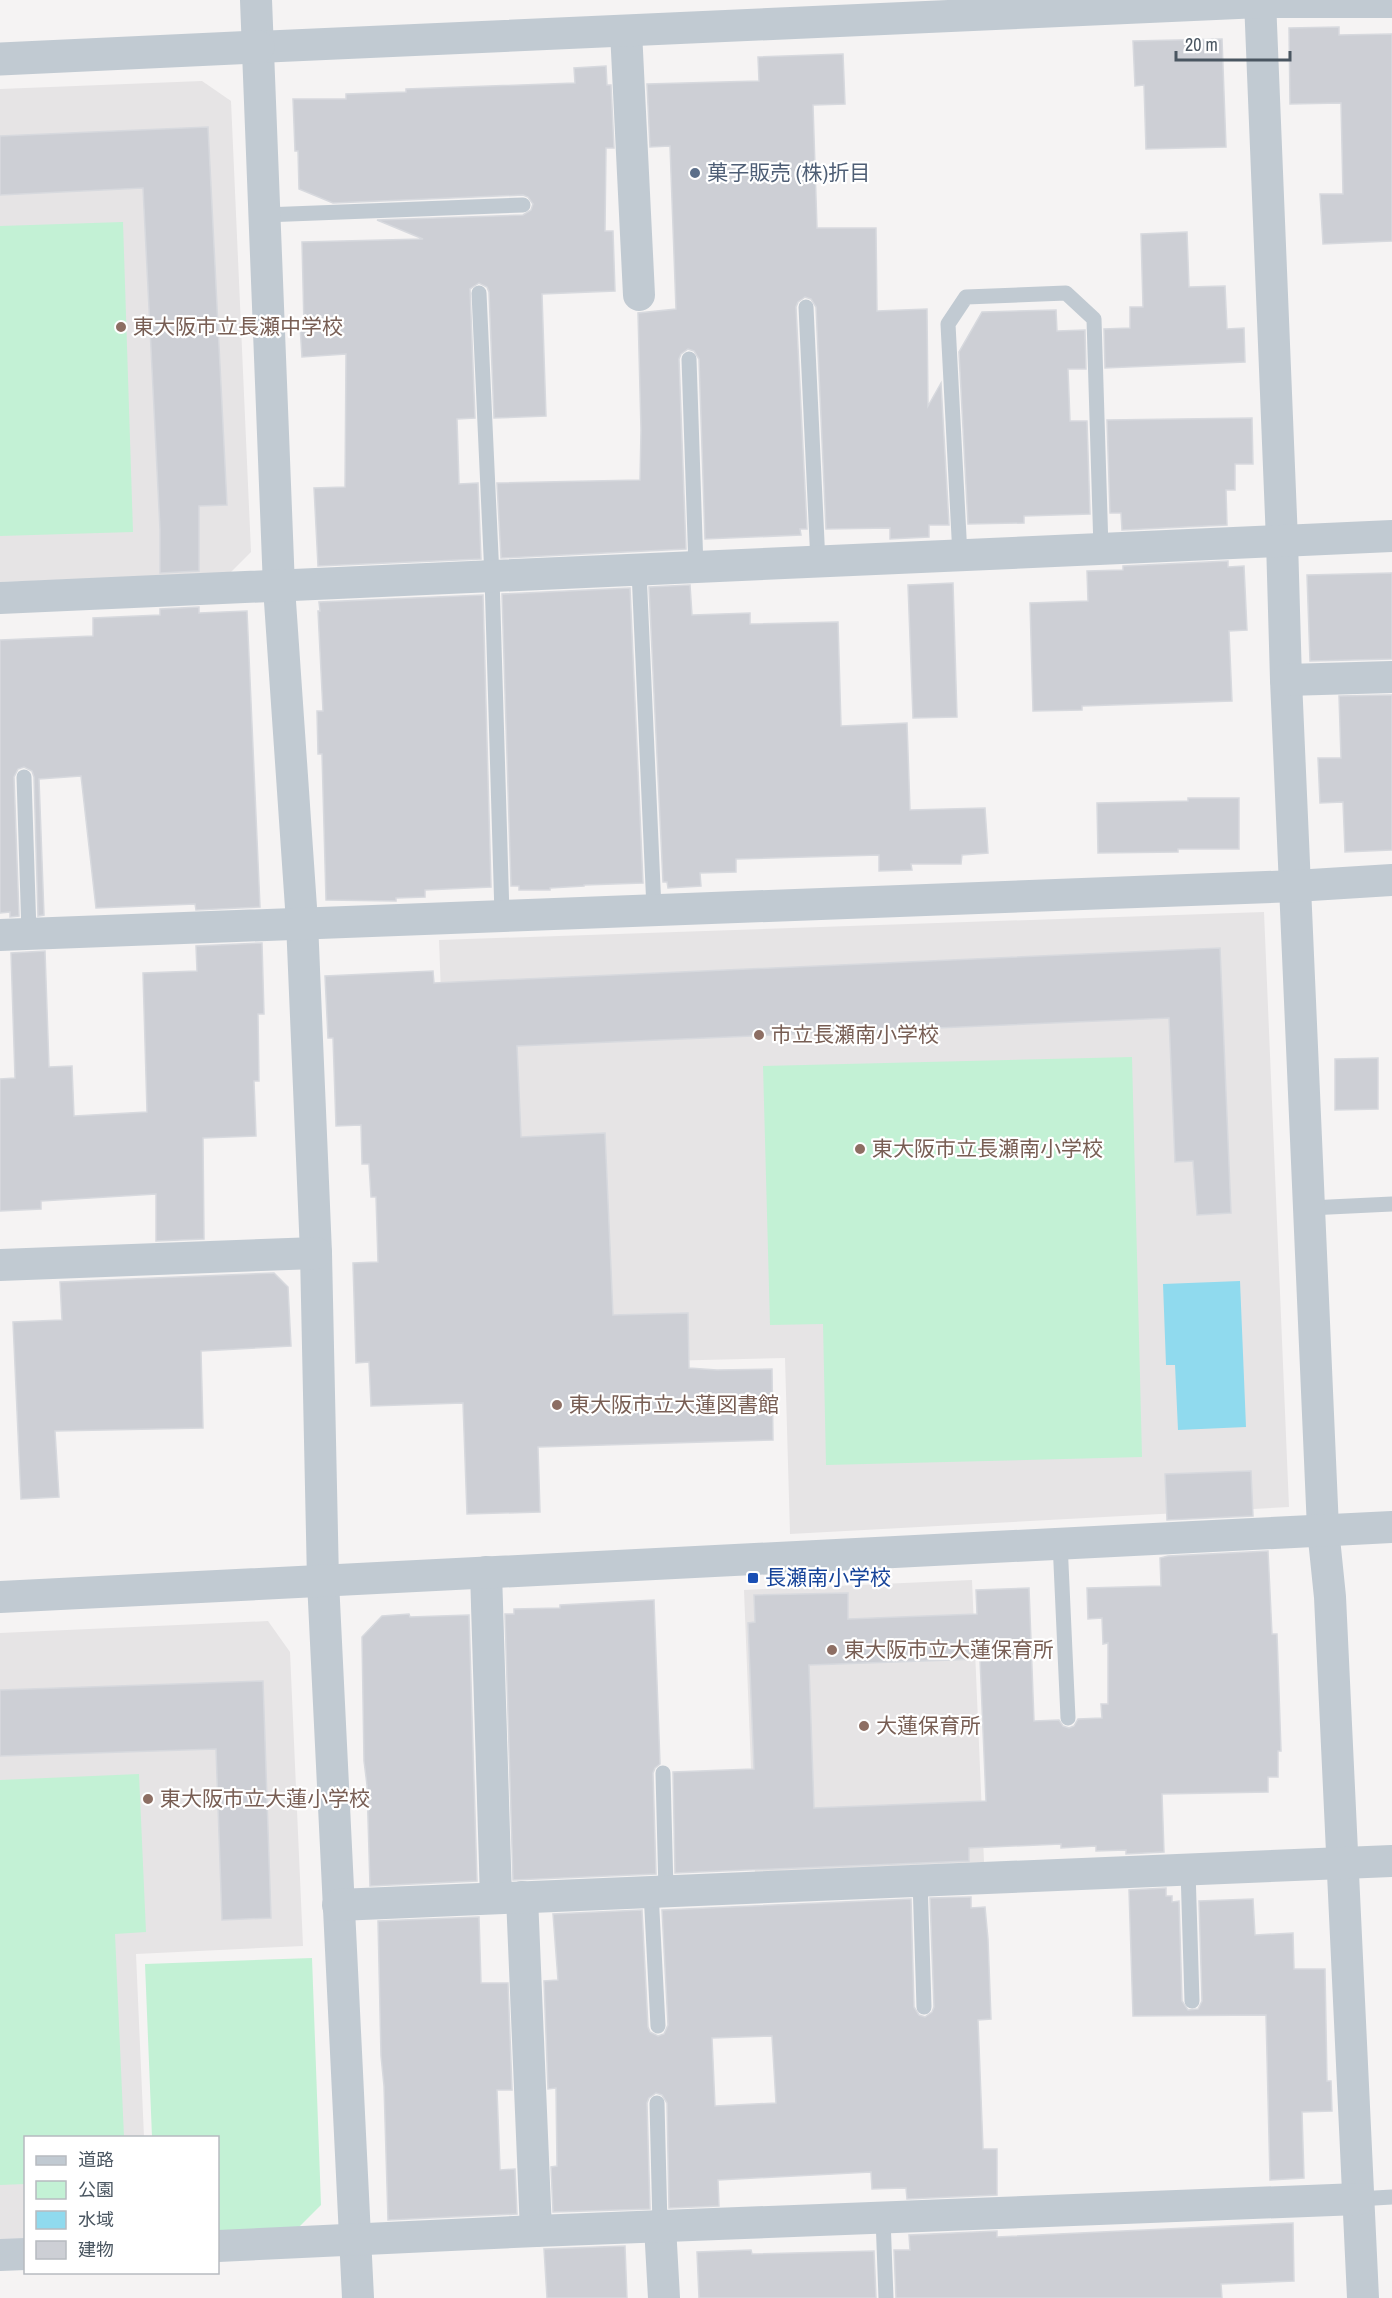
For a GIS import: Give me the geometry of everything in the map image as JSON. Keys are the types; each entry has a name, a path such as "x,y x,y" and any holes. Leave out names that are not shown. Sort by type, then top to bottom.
{"street":[{"path":"256,0 279,587 302,922 316,1253 323,1581 358,2298"},
{"path":"0,59 1260,1 1392,2"},
{"path":"1260,1 1286,680 1323,1529 1330,1597 1363,2298"},
{"path":"626,31 639,295"},
{"path":"0,598 1392,536"},
{"path":"1286,680 1392,677"},
{"path":"14,934 1295,886 1392,880"},
{"path":"0,1265 316,1253"},
{"path":"0,1597 1392,1527"},
{"path":"486,1572 536,2231"},
{"path":"338,1905 1392,1861"},
{"path":"219,2246 536,2231 1358,2199"},
{"path":"660,2226 664,2298"},
{"path":"0,2255 24,2254"}],"lane":[{"path":"264,215 523,205"},
{"path":"479,293 492,577 502,915"},
{"path":"960,556 948,324 966,297 1066,293 1094,319 1101,549"},
{"path":"806,307 818,563"},
{"path":"689,359 696,568"},
{"path":"639,571 654,909"},
{"path":"14,934 24,777"},
{"path":"1309,1208 1392,1204"},
{"path":"1060,1542 1068,1718"},
{"path":"658,2026 663,1773"},
{"path":"1188,1870 1192,2001"},
{"path":"920,1880 924,2007"},
{"path":"657,2103 660,2226"},
{"path":"1358,2199 1392,2197"},
{"path":"883,2218 886,2298"}],"shaded area":[{"name":"東大阪市立長瀬中学校","path":"202,81 231,101 251,552 229,574 0,582 0,89"},
{"name":"東大阪市立長瀬南小学校","path":"1264,912 1289,1507 790,1534 785,1358 455,1366 439,940"},
{"name":"大蓮保育所","path":"972,1580 984,1862 755,1872 744,1590"},
{"name":"東大阪市立大蓮小学校","path":"268,1621 290,1652 303,1946 136,1954 144,2136 24,2136 24,2243 0,2244 0,1633"}],"green space":[{"path":"123,222 133,532 0,536 0,226"},
{"path":"1132,1057 1142,1457 826,1465 823,1324 770,1325 763,1066"},
{"path":"139,1774 146,1932 115,1934 124,2136 24,2136 24,2184 0,2185 0,1780"},
{"path":"312,1958 321,2205 298,2228 219,2231 219,2136 152,2136 145,1964"}],"water":[{"path":"1240,1281 1246,1427 1178,1430 1175,1365 1166,1365 1163,1284"}],"building":[{"path":"1339,27 1339,35 1392,34 1392,241 1323,244 1320,194 1343,194 1341,103 1290,104 1289,28"},
{"path":"1222,39 1226,147 1146,149 1144,85 1135,86 1133,41"},
{"path":"843,54 845,104 813,105 817,228 876,228 877,311 927,309 928,406 941,383 949,525 929,525 929,537 890,539 890,528 826,529 816,307 811,299 805,297 798,302 796,307 807,529 800,529 801,535 705,539 699,359 694,351 688,349 681,354 679,359 686,549 501,558 497,483 640,480 638,313 676,309 670,146 650,147 647,84 759,81 758,57"},
{"path":"606,66 607,85 611,85 614,148 606,148 605,231 613,231 615,291 542,294 546,416 494,418 489,292 487,287 479,283 470,289 475,418 457,419 459,484 478,483 481,559 318,566 314,488 345,487 346,354 302,357 300,326 304,326 302,242 423,239 377,220 523,215 531,210 533,204 528,197 523,195 333,203 299,189 293,99 346,99 346,94 406,92 406,89 575,83 574,68"},
{"path":"208,127 227,505 199,506 199,571 160,573 160,529 143,188 0,195 0,136"},
{"path":"1187,232 1189,287 1225,286 1227,329 1244,328 1245,362 1105,368 1104,329 1130,328 1130,307 1143,307 1141,234"},
{"path":"1056,310 1057,331 1085,330 1086,369 1068,369 1070,421 1087,421 1090,514 1024,516 1024,523 968,524 959,352 982,312"},
{"path":"1252,418 1253,464 1235,464 1235,490 1226,490 1227,525 1122,530 1121,513 1110,513 1107,420"},
{"path":"1228,561 1228,567 1244,566 1247,630 1229,631 1232,701 1082,706 1082,710 1033,711 1030,603 1088,601 1087,571 1123,570 1123,566"},
{"path":"1392,573 1392,659 1310,661 1307,575"},
{"path":"953,583 957,717 913,718 908,585"},
{"path":"690,585 692,615 750,613 750,624 838,622 841,726 907,723 910,810 985,808 988,853 962,855 961,864 911,864 912,870 879,871 879,855 736,859 736,872 700,873 701,886 668,888 667,882 663,882 649,587"},
{"path":"630,588 643,883 519,890 519,886 511,886 502,594"},
{"path":"483,595 491,887 425,890 425,897 396,898 396,901 326,900 322,754 318,754 317,711 323,711 319,602"},
{"path":"199,607 199,613 247,611 260,907 196,910 195,904 96,908 81,776 39,779 44,915 38,916 34,777 32,771 24,767 18,769 14,777 19,916 10,917 10,912 0,913 0,640 93,636 93,618 160,615 160,609"},
{"path":"1392,695 1392,850 1345,852 1343,802 1320,803 1318,758 1341,758 1339,696"},
{"path":"1188,798 1239,798 1239,849 1098,853 1097,803 1188,801"},
{"path":"262,943 264,1014 258,1014 259,1081 254,1081 256,1136 203,1138 204,1239 156,1241 156,1194 41,1201 41,1209 0,1211 0,1079 15,1078 11,953 45,951 49,1067 72,1066 74,1116 147,1112 143,973 197,971 196,946"},
{"path":"1220,948 1231,1213 1197,1215 1193,1161 1175,1162 1169,1018 517,1046 521,1137 605,1133 613,1315 688,1313 689,1368 772,1369 773,1440 538,1447 540,1512 467,1514 463,1403 371,1406 369,1362 356,1363 353,1263 378,1262 376,1197 371,1197 369,1164 362,1164 361,1125 336,1126 333,1038 328,1038 325,976 433,971 434,983"},
{"path":"1378,1058 1378,1109 1335,1110 1335,1059"},
{"path":"274,1273 288,1287 291,1346 201,1351 203,1428 55,1431 59,1497 21,1499 13,1322 62,1320 60,1282"},
{"path":"1251,1471 1253,1516 1167,1520 1165,1474"},
{"path":"1268,1551 1272,1634 1277,1634 1281,1751 1278,1751 1278,1777 1268,1777 1268,1792 1162,1794 1164,1852 1126,1854 1126,1850 1096,1851 1096,1846 1061,1848 1061,1844 969,1848 969,1861 675,1873 673,1772 754,1769 748,1623 755,1622 754,1595 848,1593 848,1619 977,1614 976,1590 1029,1588 1034,1721 1059,1720 1063,1726 1069,1728 1074,1726 1078,1719 1102,1718 1101,1704 1108,1704 1108,1643 1103,1644 1102,1618 1088,1619 1087,1588 1161,1586 1160,1558","holes":["980,1659 986,1801 814,1808 809,1665"]},
{"path":"654,1600 660,1764 653,1773 656,1874 513,1880 505,1614 514,1614 514,1609 560,1608 560,1605"},
{"path":"409,1614 410,1617 469,1615 477,1881 370,1886 367,1785 364,1761 362,1637 382,1616"},
{"path":"263,1681 271,1918 222,1920 216,1749 0,1756 0,1690"},
{"path":"1166,1888 1166,1896 1172,1896 1172,1902 1179,1901 1182,2001 1188,2010 1198,2009 1202,2001 1199,1901 1253,1899 1255,1935 1293,1933 1294,1969 1325,1969 1327,2081 1331,2081 1332,2111 1302,2112 1304,2178 1270,2180 1266,2015 1133,2016 1129,1890"},
{"path":"971,1897 971,1908 985,1907 991,2019 978,2020 983,2149 997,2149 997,2195 907,2199 906,2188 872,2189 871,2172 718,2180 719,2206 669,2208 667,2103 662,2095 656,2093 649,2098 647,2103 650,2209 553,2212 551,2167 557,2166 556,2088 548,2089 544,1981 558,1980 553,1914 642,1910 648,2027 650,2032 658,2036 664,2034 668,2025 662,1910 911,1899 914,2007 919,2015 925,2017 932,2012 934,2007 930,1898","holes":["772,2036 776,2103 715,2106 712,2038"]},
{"path":"479,1917 481,1983 508,1983 512,2090 497,2090 500,2170 515,2169 517,2214 388,2220 378,1921"},
{"path":"1293,2223 1294,2281 1221,2284 1222,2298 896,2298 894,2250 910,2250 909,2235 997,2231 997,2237"},
{"path":"625,2246 627,2298 547,2298 544,2249"},
{"path":"751,2250 752,2254 874,2251 876,2298 699,2298 697,2252"}],"place":[{"name":"菓子販売 (株)折目","path":"695,173"},
{"name":"東大阪市立長瀬中学校","path":"121,327"},
{"name":"市立長瀬南小学校","path":"759,1035"},
{"name":"東大阪市立長瀬南小学校","path":"860,1149"},
{"name":"東大阪市立大蓮図書館","path":"557,1405"},
{"name":"長瀬南小学校","path":"753,1578"},
{"name":"東大阪市立大蓮保育所","path":"832,1650"},
{"name":"大蓮保育所","path":"864,1726"},
{"name":"東大阪市立大蓮小学校","path":"148,1799"}]}
